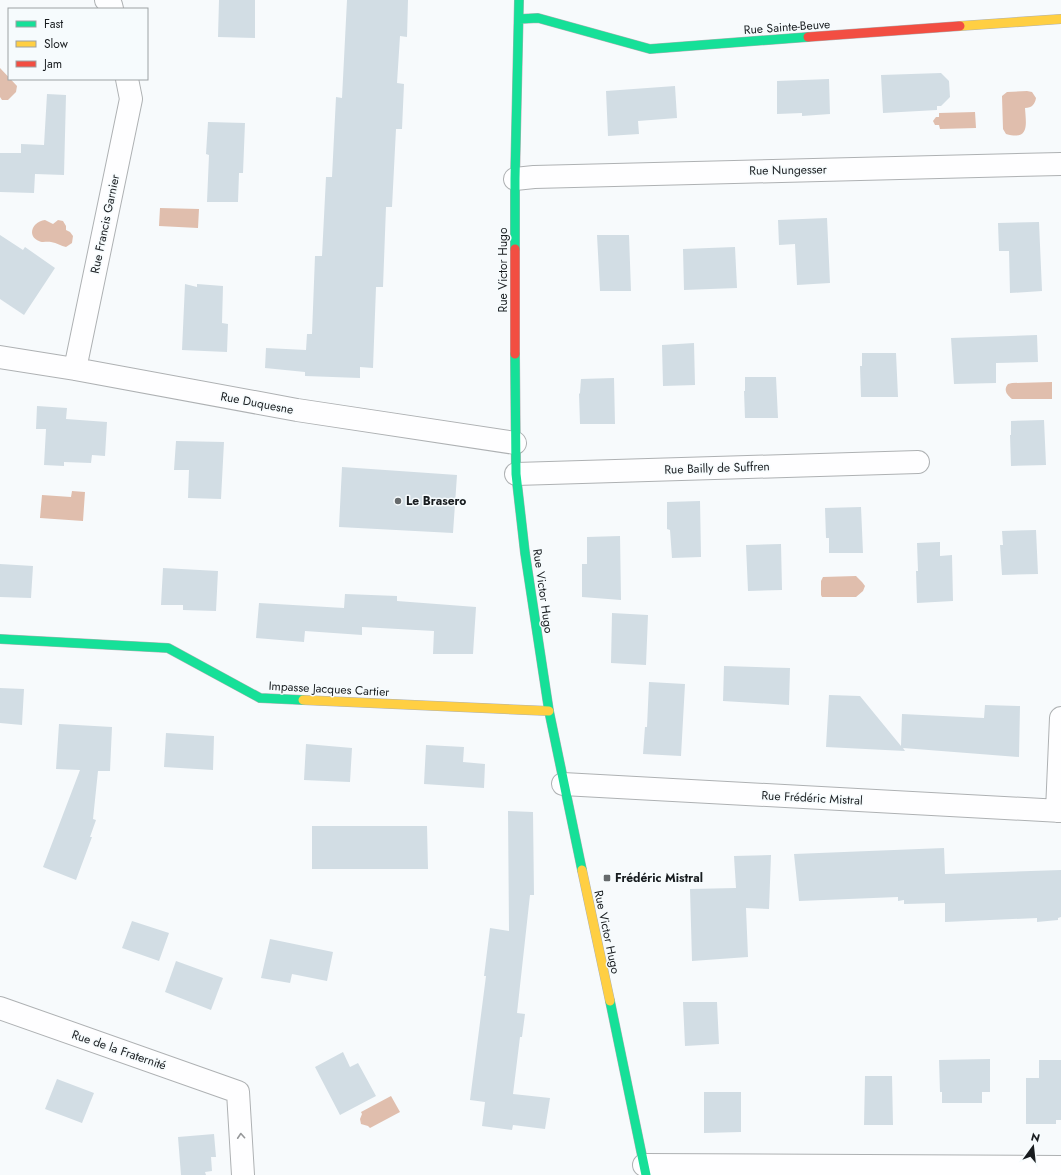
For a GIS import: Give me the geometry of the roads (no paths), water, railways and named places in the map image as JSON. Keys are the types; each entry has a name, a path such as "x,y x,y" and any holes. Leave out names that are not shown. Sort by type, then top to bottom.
{"street":[{"path":"106,0 112,8"},
{"name":"Rue Victor Hugo","path":"519,0 515,179 516,474 525,553 549,711 645,1170"},
{"name":"Rue Sainte-Beuve","path":"519,19 538,18 650,49 1061,19"},
{"name":"Rue Francis Garnier","path":"75,369 131,99 127,80"},
{"name":"Rue Nungesser","path":"515,179 534,177 1061,164"},
{"name":"Rue Duquesne","path":"0,357 75,369 297,410 515,443"},
{"name":"Rue Bailly de Suffren","path":"516,474 918,462"},
{"name":"Impasse Jacques Cartier","path":"0,639 168,648 260,698 549,711"},
{"path":"1059,811 1061,718"},
{"name":"Rue Frédéric Mistral","path":"564,784 1059,811"},
{"name":"Rue de la Fraternité","path":"0,1008 238,1092 243,1175"},
{"path":"645,1170 1061,1167"}],"place":[{"name":"Le Brasero","path":"398,501"},
{"name":"Frédéric Mistral","path":"607,878"}]}
